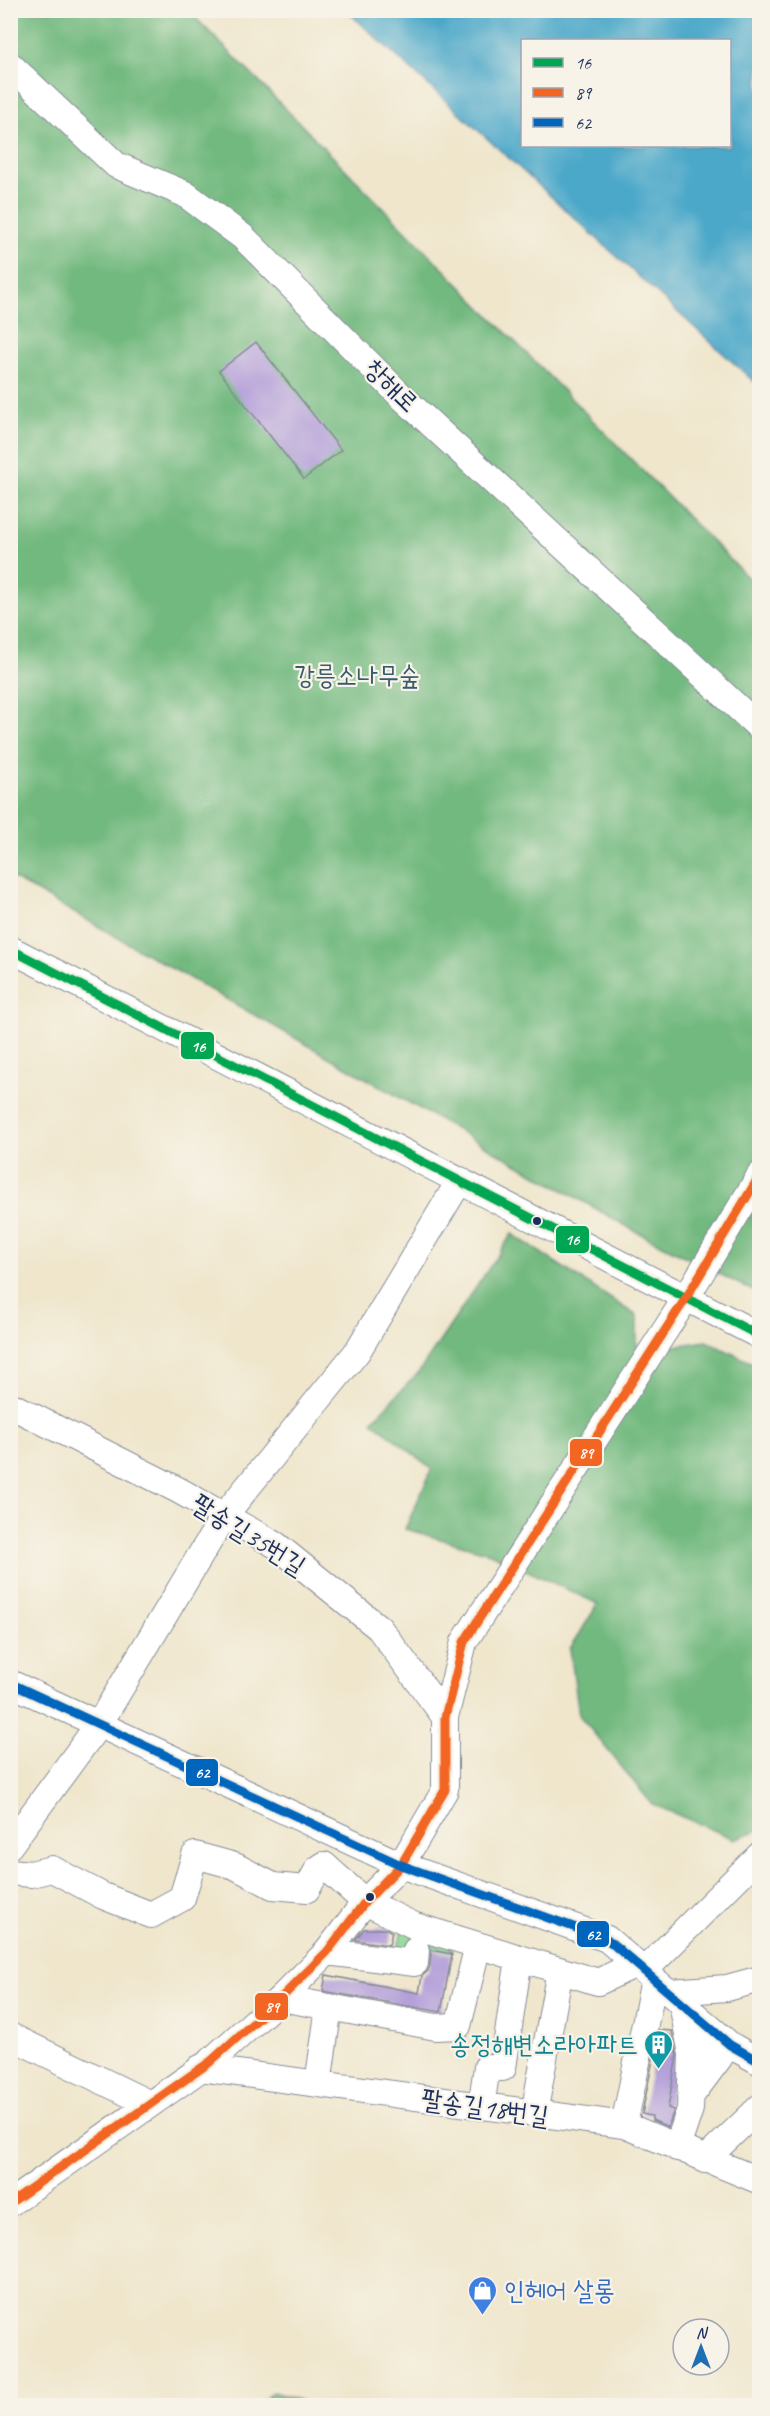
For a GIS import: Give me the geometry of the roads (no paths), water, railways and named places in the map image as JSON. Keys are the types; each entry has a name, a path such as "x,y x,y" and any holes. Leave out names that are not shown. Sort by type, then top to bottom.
{"street":[{"name":"창해로","path":"10,65 116,165 185,194 243,237 403,398 759,728"},
{"path":"10,949 759,1336"},
{"path":"10,2203 200,2068 281,1998 327,1952 365,1902 401,1865 445,1791 445,1717 464,1642 686,1298 759,1175"},
{"path":"10,1845 99,1724 224,1516 357,1352 460,1180"},
{"name":"팔송길35번길","path":"10,1405 178,1490 276,1545 379,1628 445,1717"},
{"path":"10,1683 401,1865 607,1939 662,1989 730,2045 759,2062"},
{"path":"10,1872 32,1874 52,1869 103,1896 151,1915 182,1898 195,1855 235,1866 273,1886 307,1889 318,1869 324,1865 365,1902 414,1926 598,1982 662,1989 727,1988 759,1979"},
{"path":"624,2125 662,1989 759,1855"},
{"path":"391,1960 399,1919"},
{"path":"281,1998 436,2027 458,2026 478,1945"},
{"path":"327,1952 414,1963 416,1950"},
{"path":"481,2107 487,2067 503,2068 519,1958"},
{"path":"534,2114 560,1970"},
{"path":"662,1989 692,2054 690,2109 677,2148"},
{"path":"318,2084 329,2007"},
{"path":"10,2036 150,2104"},
{"name":"팔송길18번길","path":"200,2068 624,2125 759,2181"},
{"path":"705,2160 759,2107"}],"water":[{"path":"347,11 759,11 759,386"}],"place":[{"name":"송정해변소라아파트","path":"659,2070"},
{"name":"인헤어 살롱","path":"483,2316"}],"park label":[{"name":"강릉소나무숲","path":"357,675"}]}
